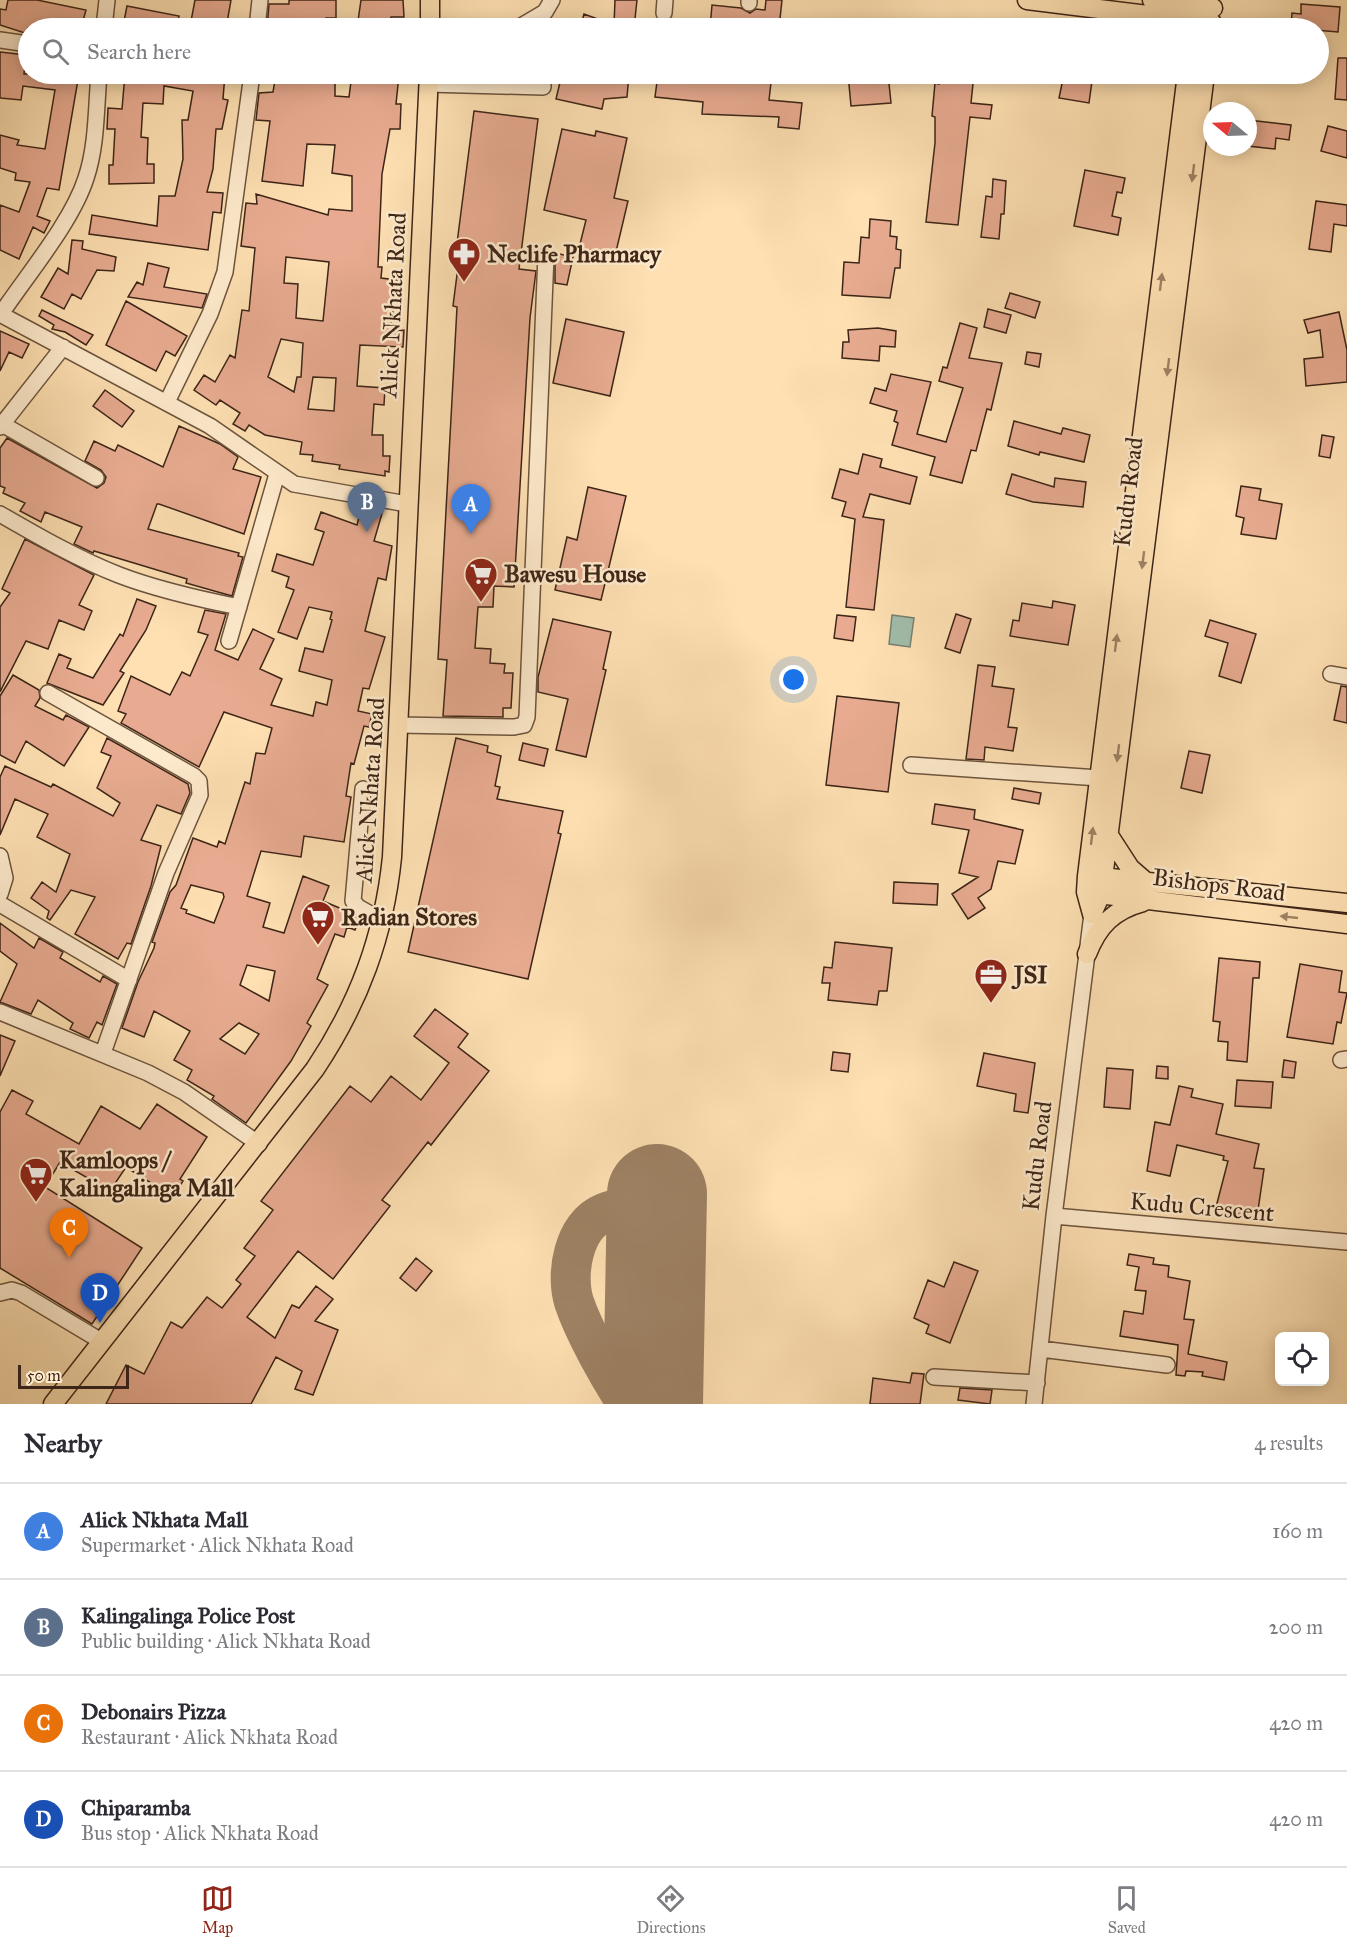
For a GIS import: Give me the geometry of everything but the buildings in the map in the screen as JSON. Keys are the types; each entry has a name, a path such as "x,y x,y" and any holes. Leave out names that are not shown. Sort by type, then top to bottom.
{"main road":[{"path":"430,0 430,18"},
{"path":"1027,0 1212,15"},
{"path":"1152,0 1194,14"},
{"name":"Alick Nkhata Road","path":"53,1404 259,1144 315,1069 347,1018 370,965 383,921 392,857 428,84"},
{"name":"Kudu Road","path":"1092,914 1099,778 1186,84"},
{"name":"Kudu Road","path":"1094,885 1108,834 1204,84"},
{"path":"1108,834 1130,868 1145,881"},
{"name":"Bishops Road","path":"1094,885 1145,881 1347,903"},
{"name":"Bishops Road","path":"1094,885 1147,901 1347,924"},
{"path":"1087,954 1095,934 1108,918 1126,907 1147,901"}],"street":[{"path":"105,18 107,0"},
{"path":"258,18 260,0"},
{"path":"532,18 549,6"},
{"path":"0,40 18,43"},
{"path":"98,84 92,151 86,179 74,204 0,314 168,402 241,446 294,484 316,490 407,504"},
{"path":"168,402 210,314 225,272 251,84"},
{"path":"527,84 543,87 543,84"},
{"path":"399,725 514,727 524,725 527,717 546,255"},
{"path":"63,347 1,426 96,478"},
{"path":"230,641 277,474"},
{"path":"0,514 73,554 119,575 189,597 239,607"},
{"path":"1331,674 1347,677"},
{"path":"48,693 199,781 200,795 166,873 103,1053"},
{"path":"911,765 1099,778"},
{"path":"363,789 353,901 358,908 383,921"},
{"path":"0,856 5,878 0,894"},
{"path":"0,904 129,980"},
{"name":"Kudu Road","path":"1034,1404 1054,1216 1092,914"},
{"path":"0,1012 103,1053 184,1092 259,1144"},
{"name":"Kudu Crescent","path":"1054,1216 1347,1242"},
{"path":"0,1293 12,1290 21,1293 101,1341"},
{"path":"1041,1349 1167,1365"},
{"path":"934,1377 1037,1383"}],"shaded area":[{"path":"892,615 914,618 910,647 889,644"}],"taxiway":[{"path":"627,1404 578,1314 571,1290 574,1251 585,1228 604,1213 618,1210 631,1211 655,1224"}],"runway":[{"path":"653,1404 657,1194"}],"place":[{"name":"Neclife Pharmacy","path":"464,283"},
{"name":"Kalingalinga Police Post","path":"367,532"},
{"name":"Alick Nkhata Mall","path":"471,534"},
{"name":"Bawesu House","path":"481,603"},
{"name":"Radian Stores","path":"318,946"},
{"name":"JSI","path":"991,1004"},
{"name":"Kamloops / Kalingalinga Mall","path":"36,1203"},
{"name":"Debonairs Pizza","path":"69,1258"},
{"name":"Chiparamba","path":"100,1323"}]}
